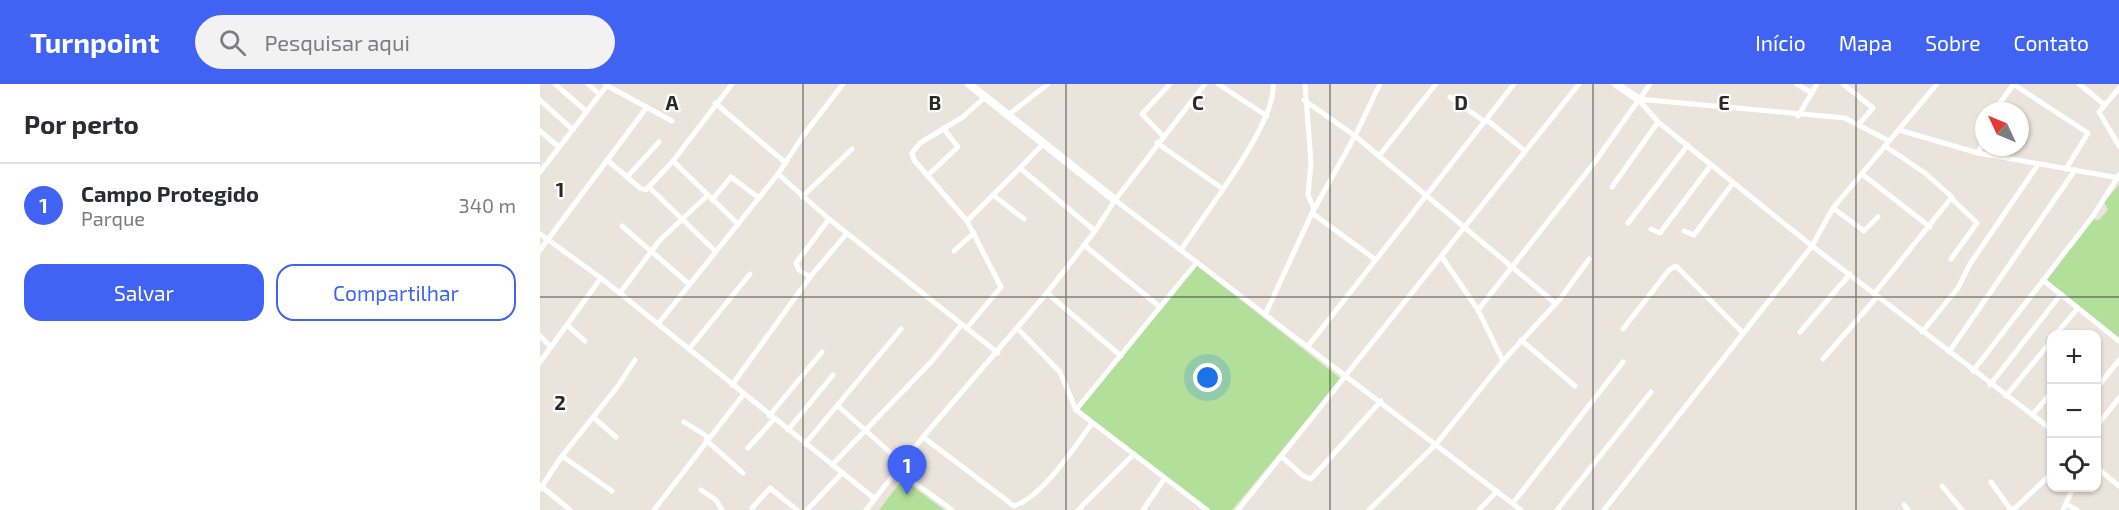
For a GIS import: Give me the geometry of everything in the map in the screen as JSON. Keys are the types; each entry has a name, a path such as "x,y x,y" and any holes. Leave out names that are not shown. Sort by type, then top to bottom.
{"street":[{"path":"555,84 586,111"},
{"path":"588,84 599,94"},
{"path":"607,160 644,191 673,161 732,84"},
{"path":"658,324 778,174 843,84"},
{"path":"969,84 1114,200 1348,375 1521,510"},
{"path":"1008,114 1048,84"},
{"path":"1162,136 1142,114 1170,84"},
{"path":"866,510 896,469 1047,293 1095,231 1114,200 1162,136 1205,84"},
{"path":"1218,84 1267,116"},
{"path":"1181,250 1223,189 1267,116 1272,103 1273,84"},
{"path":"1305,84 1304,100 1311,162 1308,195 1313,211 1376,260"},
{"path":"1265,315 1313,211 1355,136 1380,84"},
{"path":"1379,156 1436,84"},
{"path":"1308,346 1514,84"},
{"path":"1238,510 1580,84"},
{"path":"1616,84 1638,99 1658,122 1812,246 1990,385 2047,426"},
{"path":"1478,310 1594,163 1650,84"},
{"path":"1797,84 1812,93"},
{"path":"1798,116 1816,84"},
{"path":"1843,84 1873,108 1859,124"},
{"path":"1604,510 1812,246 1833,208 1937,84"},
{"path":"2000,102 2013,84 2088,133 2066,169"},
{"path":"2079,84 2105,105"},
{"path":"540,172 607,85 672,121"},
{"path":"2119,88 2100,115 2119,146"},
{"path":"832,465 1002,287 967,221 912,157 913,150 943,128 963,117 985,97"},
{"path":"1450,97 1525,151"},
{"path":"1638,99 1798,116 1845,118 1859,124 1937,182 1977,223 1951,259"},
{"path":"540,100 573,130"},
{"path":"1304,100 1355,136 1555,303"},
{"path":"716,103 786,163"},
{"path":"540,250 648,107"},
{"path":"1612,187 1658,122"},
{"path":"927,176 958,147 943,128"},
{"path":"540,130 559,147"},
{"path":"1899,130 1975,152"},
{"path":"627,177 659,142"},
{"path":"967,221 1044,143"},
{"path":"1157,143 1223,189"},
{"path":"1628,223 1688,145"},
{"path":"802,197 852,149"},
{"path":"1973,371 2119,177 2037,166 1992,156"},
{"path":"540,160 546,165"},
{"path":"673,161 738,224"},
{"path":"1651,230 1660,233 1711,165"},
{"path":"1922,332 1958,288 1970,264 2037,166"},
{"path":"1020,168 1095,231"},
{"path":"1949,352 2075,170"},
{"path":"778,174 829,219 998,352"},
{"path":"1862,174 1930,227"},
{"path":"620,293 667,232 710,198 731,177 759,198"},
{"path":"1684,231 1694,235 1733,183"},
{"path":"649,187 716,251"},
{"path":"993,195 1024,219"},
{"path":"1823,359 1952,199"},
{"path":"1833,208 1864,231 1878,217"},
{"path":"810,277 799,270 796,263 829,219"},
{"path":"622,226 689,284"},
{"path":"732,385 810,277 847,233"},
{"path":"954,251 974,233"},
{"path":"540,234 620,293 743,395 875,499"},
{"path":"1084,245 1161,307"},
{"path":"1442,257 1478,310 1503,361"},
{"path":"1369,510 1437,443 1503,361 1555,303 1589,259"},
{"path":"1077,410 1197,262"},
{"path":"1623,329 1656,285 1676,266 1743,333"},
{"path":"689,350 750,274"},
{"path":"1800,332 1850,274"},
{"path":"540,362 601,278"},
{"path":"2043,280 2119,341"},
{"path":"1047,293 1121,356"},
{"path":"1990,385 2061,294"},
{"path":"2059,330 2078,308"},
{"path":"567,326 585,341"},
{"path":"805,444 901,329"},
{"path":"1018,329 1060,372 1077,410 1207,510"},
{"path":"540,336 551,347"},
{"path":"1521,340 1575,386"},
{"path":"2006,396 2047,346"},
{"path":"748,448 822,352"},
{"path":"570,510 540,487 635,360"},
{"path":"2101,384 2119,360"},
{"path":"1513,503 1623,362"},
{"path":"788,430 833,375"},
{"path":"1557,510 1651,392"},
{"path":"654,510 743,395"},
{"path":"2032,416 2047,398"},
{"path":"2101,422 2119,398"},
{"path":"1282,457 1307,479 1315,477 1381,401"},
{"path":"838,406 902,463"},
{"path":"593,417 616,437"},
{"path":"684,422 707,439 743,473"},
{"path":"923,437 1014,506 1029,499 1092,423"},
{"path":"1078,510 1134,454"},
{"path":"561,456 612,491"},
{"path":"896,469 952,510"},
{"path":"2101,470 2119,486"},
{"path":"807,510 842,473"},
{"path":"1143,510 1165,478"},
{"path":"1991,482 2012,510 2047,478"},
{"path":"1942,486 1962,510"},
{"path":"752,508 770,488 797,510"},
{"path":"701,490 716,500 722,510"},
{"path":"1479,510 1497,491"},
{"path":"2071,492 2064,507 2076,510"}],"green space":[{"path":"2119,185 2119,338 2045,279 2093,219 2099,220 2108,210 2104,202"},
{"path":"1194,263 1341,379 1232,510 1205,510 1077,407"},
{"path":"903,479 944,510 879,510"}],"place":[{"name":"Campo Protegido","path":"907,495"}]}
